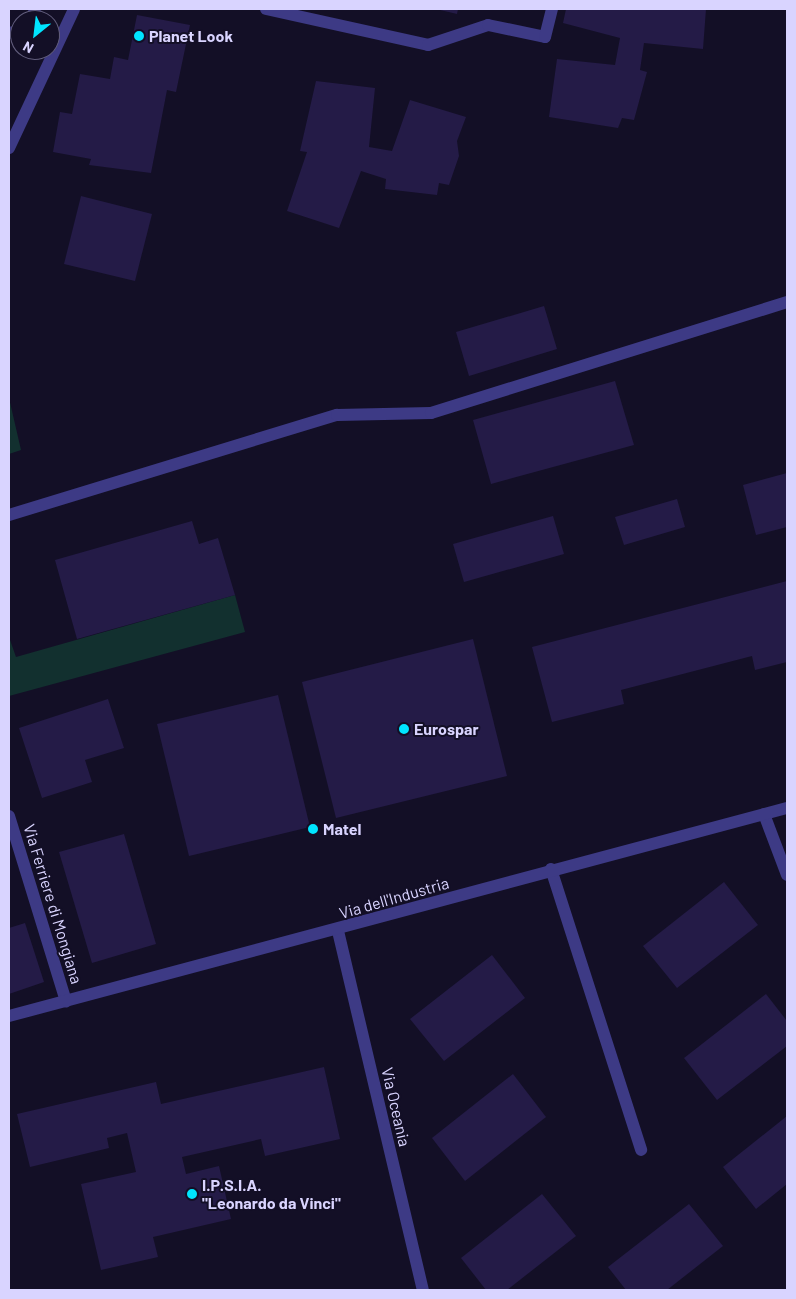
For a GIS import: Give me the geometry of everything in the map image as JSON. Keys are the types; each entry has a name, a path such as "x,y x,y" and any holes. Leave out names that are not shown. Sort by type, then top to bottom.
{"street":[{"path":"60,28 74,9"},
{"path":"266,9 428,45 488,25 545,37 552,9"},
{"path":"9,148 45,60"},
{"path":"9,515 337,415 430,412 787,302"},
{"name":"Via dell'Industria","path":"9,1016 338,931 552,869 787,808"},
{"path":"764,814 787,875"},
{"name":"Via Ferriere di Mongiana","path":"9,816 66,1001"},
{"path":"552,869 641,1150"},
{"name":"Via Oceania","path":"338,931 423,1290"}],"green space":[{"path":"9,398 21,450 9,454"},
{"path":"235,595 245,632 9,696 9,637 16,657"}],"building":[{"path":"436,9 458,9 457,14"},
{"path":"566,9 706,9 703,49 644,43 640,70 647,72 634,120 622,118 618,128 549,117 557,59 615,65 620,38 563,23"},
{"path":"137,15 190,25 176,92 167,90 151,173 89,165 91,159 53,152 60,112 72,114 80,74 110,79 114,57 128,60"},
{"path":"316,81 375,88 369,147 392,151 410,100 466,117 457,141 459,156 449,185 439,183 437,195 385,189 386,179 361,171 339,228 287,211 307,152 300,151"},
{"path":"81,196 152,214 135,281 64,264"},
{"path":"544,306 557,349 469,376 456,332"},
{"path":"615,381 634,445 491,484 473,420"},
{"path":"787,473 787,527 756,535 743,485"},
{"path":"677,499 685,527 624,545 615,517"},
{"path":"553,516 564,554 464,582 453,544"},
{"path":"192,521 199,544 218,538 235,595 77,639 55,560"},
{"path":"787,581 787,662 755,670 752,656 621,690 624,704 552,722 532,647"},
{"name":"Eurospar","path":"473,639 507,776 336,818 302,682"},
{"path":"278,695 310,827 189,856 157,724"},
{"path":"108,699 124,748 85,760 92,782 42,798 19,728"},
{"path":"124,834 156,944 92,963 59,852"},
{"path":"724,882 758,925 677,988 643,946"},
{"path":"25,923 44,982 9,994 9,928"},
{"path":"492,955 525,998 444,1061 410,1019"},
{"path":"766,994 787,1021 787,1046 717,1100 684,1058"},
{"path":"324,1067 340,1139 265,1156 261,1139 182,1157 186,1174 219,1166 231,1219 153,1237 158,1257 101,1270 81,1184 136,1172 127,1133 107,1138 109,1148 30,1167 17,1114 156,1082 161,1104"},
{"path":"513,1074 546,1117 465,1181 432,1138"},
{"path":"787,1116 787,1184 756,1209 723,1167"},
{"path":"542,1194 576,1236 507,1290 486,1290 461,1258"},
{"path":"689,1204 723,1246 667,1290 626,1290 608,1267"}],"place":[{"name":"Planet Look","path":"139,36"},
{"name":"Eurospar","path":"404,729"},
{"name":"Matel","path":"313,829"},
{"name":"I.P.S.I.A. \"Leonardo da Vinci\"","path":"192,1194"}]}
